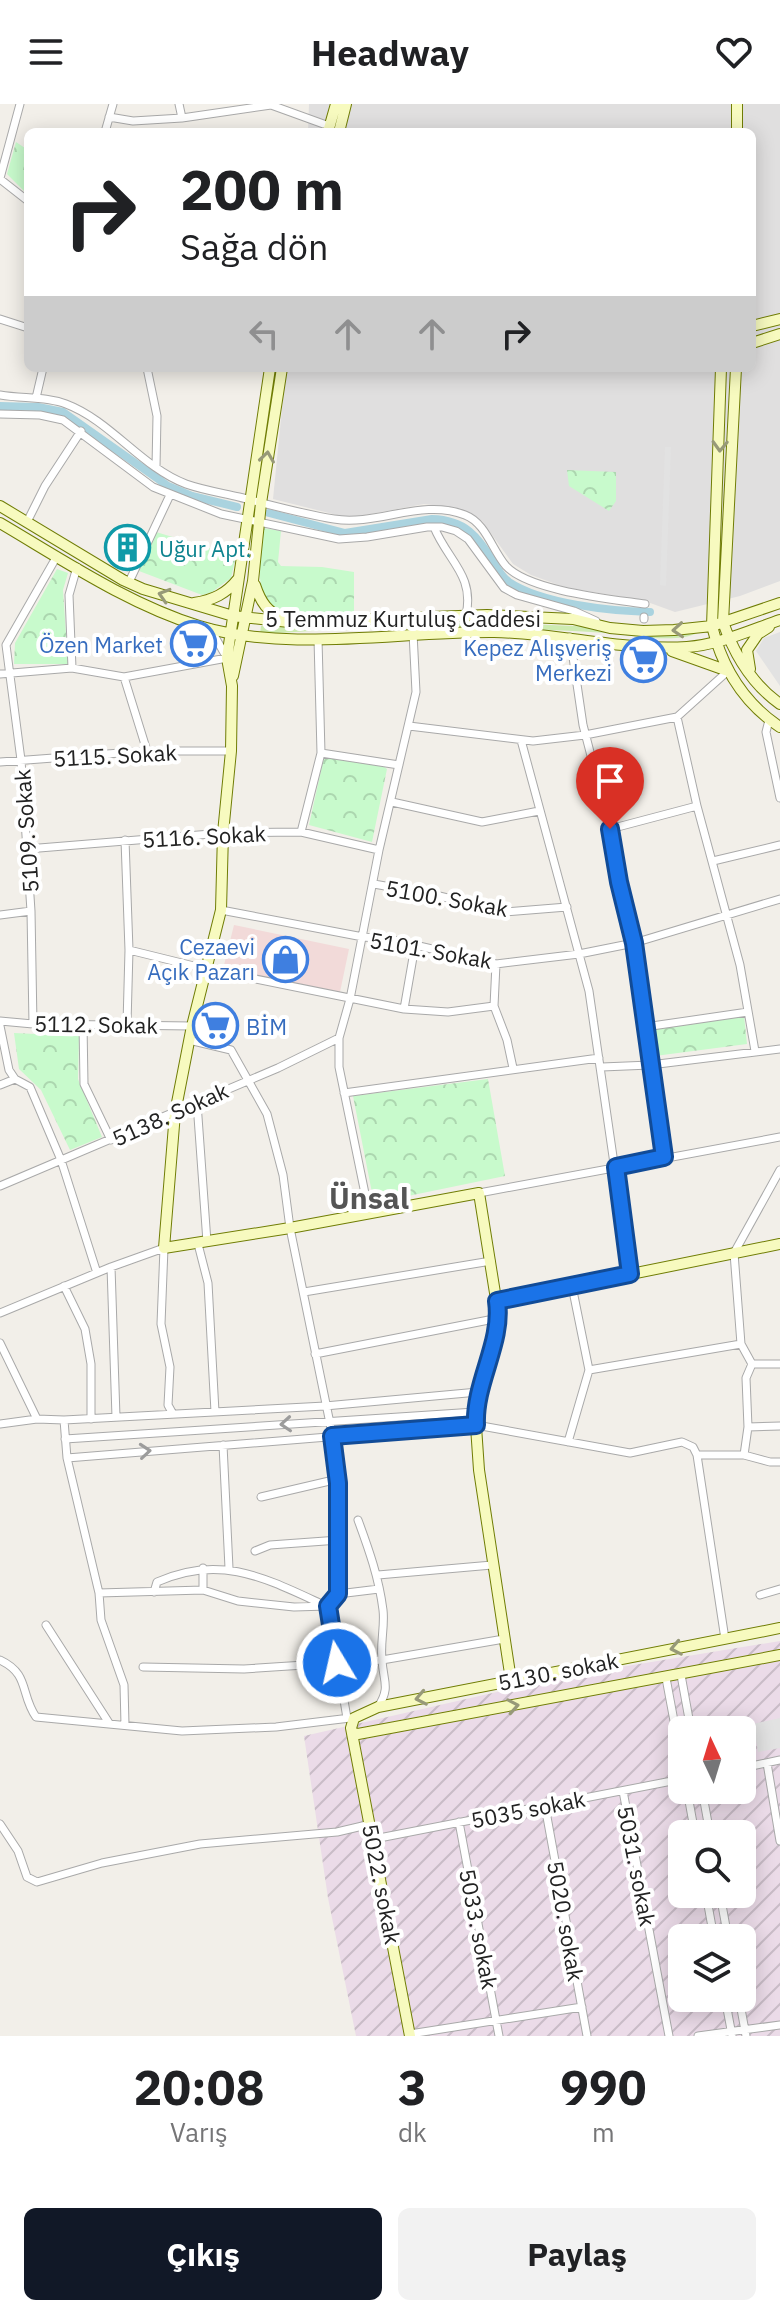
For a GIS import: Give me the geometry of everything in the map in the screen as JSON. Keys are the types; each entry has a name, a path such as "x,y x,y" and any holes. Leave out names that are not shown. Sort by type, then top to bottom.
{"street":[{"path":"20,104 0,178 24,198"},
{"path":"106,128 113,104"},
{"path":"179,104 182,118"},
{"path":"109,117 133,121 182,118 271,104 327,128"},
{"path":"332,128 336,104"},
{"path":"333,128 346,104"},
{"path":"737,104 737,128"},
{"path":"0,319 24,327"},
{"path":"756,325 780,319"},
{"path":"756,342 780,334"},
{"path":"36,398 42,372"},
{"path":"148,372 157,416 156,467"},
{"path":"173,1414 168,1405 170,1367 161,1324 175,1113 192,1026 221,910 232,686 253,581 259,521 256,501 270,372"},
{"path":"225,659 247,519 256,501 281,372"},
{"path":"721,372 712,626 728,671 747,697 780,727"},
{"path":"736,372 723,622 728,637 753,679 780,704"},
{"path":"0,395 64,403 82,412 156,467 185,484 347,521 432,508 456,512 470,517 506,566 524,578 565,591 645,604"},
{"path":"0,414 63,420 153,487 221,514 339,539 434,527 456,531 468,539 504,588 517,595 574,611 610,628"},
{"path":"27,522 45,486 81,431"},
{"path":"129,582 170,495"},
{"name":"5 Temmuz Kurtuluş Caddesi","path":"0,506 129,582 191,604 247,618 289,622 466,615 573,619 610,628 643,631 712,626 780,603"},
{"name":"5 Temmuz Kurtuluş Caddesi","path":"0,523 126,595 210,628 243,635 318,639 496,632 654,647 691,647 779,620"},
{"path":"434,527 465,580 469,601 466,615"},
{"name":"5109. Sokak","path":"33,1024 31,911 21,760 6,645 57,556"},
{"path":"72,668 69,595 77,567"},
{"path":"191,604 217,597 229,590 239,577"},
{"path":"253,581 259,599 268,611 289,622"},
{"path":"753,679 747,650 758,634 779,620"},
{"path":"210,628 225,659 232,686"},
{"path":"369,1213 339,1067 339,1038 416,692 413,633"},
{"path":"570,637 585,735 610,829 634,943 664,1157"},
{"path":"301,832 321,753 318,639"},
{"path":"654,647 694,657 728,671"},
{"path":"0,674 72,668 124,677 225,659"},
{"path":"409,726 521,740 585,735 677,717 728,671"},
{"path":"124,677 147,751"},
{"path":"677,717 727,916 755,1051"},
{"path":"769,720 766,732 780,798"},
{"path":"521,740 589,991 630,1274"},
{"name":"5115. Sokak","path":"0,762 147,751 231,751"},
{"path":"321,753 399,765"},
{"path":"392,802 482,822 539,811"},
{"path":"610,829 697,806"},
{"name":"5116. Sokak","path":"27,849 223,833 301,832 379,850"},
{"path":"125,840 129,950 127,1024"},
{"path":"713,861 780,845"},
{"name":"5100. Sokak","path":"374,884 506,912 567,907"},
{"name":"5101. Sokak","path":"221,910 496,964 579,954 634,943 780,899"},
{"path":"0,915 31,911"},
{"path":"404,1009 415,946"},
{"path":"129,950 206,969 404,1009 448,1012 494,1006"},
{"path":"496,964 494,1006 507,1040 513,1068"},
{"path":"645,1027 748,1012"},
{"path":"0,1023 9,1070 15,1079 30,1087 61,1160 97,1273"},
{"name":"5112. Sokak","path":"0,1023 192,1026"},
{"path":"83,1024 84,1084 111,1140"},
{"name":"5138. Sokak","path":"0,1186 175,1113 339,1038"},
{"path":"99,1593 203,1590 238,1601 294,1607 328,1606 338,1594 338,1479 332,1436 290,1228 283,1175 267,1114 231,1050 189,1040"},
{"path":"602,1067 650,1065 780,1049"},
{"path":"344,1093 599,1058"},
{"path":"0,1085 15,1079"},
{"path":"197,1103 202,1243 208,1283 215,1412"},
{"path":"0,1313 164,1248 290,1228 780,1137"},
{"path":"752,1364 741,1344 734,1253 780,1170"},
{"path":"479,1193 499,1318 475,1412 479,1470 511,1680"},
{"path":"497,1301 780,1244"},
{"path":"304,1292 492,1261"},
{"path":"111,1267 116,1417"},
{"path":"64,1286 85,1329 91,1364 91,1419"},
{"path":"568,1442 589,1370 572,1286"},
{"path":"315,1354 499,1318"},
{"path":"0,1343 37,1419"},
{"path":"589,1370 741,1344"},
{"path":"752,1364 780,1364"},
{"path":"744,1455 748,1427 746,1378 752,1364"},
{"path":"0,1424 37,1419 91,1419 325,1406 478,1392"},
{"path":"65,1439 475,1412"},
{"path":"64,1420 67,1458 99,1593 101,1620 124,1685 125,1725"},
{"path":"67,1458 476,1425 630,1453 682,1442 693,1447 697,1455 725,1639"},
{"path":"748,1427 780,1426"},
{"path":"223,1445 229,1568"},
{"path":"697,1455 744,1455 780,1462"},
{"path":"261,1497 338,1479"},
{"path":"358,1520 378,1575 384,1612 382,1660 387,1683 378,1707"},
{"path":"255,1551 270,1545 339,1540"},
{"path":"378,1575 492,1565"},
{"path":"203,1568 203,1590"},
{"path":"154,1592 157,1582 171,1576 203,1568 229,1568 328,1606"},
{"path":"338,1594 379,1589"},
{"path":"760,1595 780,1589"},
{"path":"328,1606 351,1723 354,1733 358,1734 780,1655"},
{"path":"46,1625 109,1723"},
{"name":"5130. sokak","path":"351,1717 378,1707 780,1628"},
{"path":"143,1667 244,1669 382,1660 504,1639"},
{"path":"0,1660 12,1666 23,1679 30,1709 36,1717 182,1731 276,1727 351,1717"},
{"path":"681,1675 688,1716"},
{"path":"666,1678 673,1716"},
{"name":"5022. sokak","path":"354,1733 410,2035"},
{"path":"756,1765 780,1760"},
{"path":"767,1763 780,1841"},
{"name":"5035 sokak","path":"374,1839 668,1782"},
{"name":"5031. sokak","path":"623,1791 669,2036"},
{"name":"5020. sokak","path":"545,1806 587,2036"},
{"name":"5033. sokak","path":"459,1822 499,2036"},
{"path":"0,1824 18,1851 27,1877 37,1882 102,1863 200,1844 337,1832 371,1824"},
{"path":"410,2035 582,2007"},
{"path":"728,2012 732,2034"},
{"path":"742,2012 746,2033"},
{"path":"698,2036 746,2033 780,2025"}],"shaded area":[{"path":"309,104 780,104 780,581 740,596 675,612 642,600 567,588 531,575 513,564 482,521 456,508 424,504 349,518 273,499 286,372 756,372 756,128 308,128"},
{"path":"665,447 671,447 666,586 660,585"},
{"path":"780,632 780,686 756,651 764,638"},
{"name":"Cezaevi Açık Pazarı","path":"234,925 349,949 340,992 223,969"},
{"path":"780,1641 780,2036 356,2036 328,1898 304,1736 572,1675"},
{"path":"780,1718 780,1748 758,1752 756,1723"}],"green space":[{"path":"16,142 24,147 24,191 7,174"},
{"path":"567,470 616,472 616,501 609,511 569,486"},
{"path":"263,528 281,531 278,562 281,566 354,572 354,612 279,613 270,605 264,596 260,574"},
{"path":"156,532 236,556 231,578 212,592 202,595 139,571"},
{"path":"57,569 68,573 63,590 68,664 14,664 15,643"},
{"path":"480,622 697,633 666,638 564,630 434,628 260,634 261,626"},
{"path":"324,757 387,769 372,842 309,825"},
{"path":"744,1015 747,1044 655,1056 651,1027"},
{"path":"14,1033 79,1036 78,1079 102,1137 70,1150 41,1090 19,1069"},
{"path":"488,1079 505,1176 374,1203 353,1096"}],"waterway":[{"path":"0,406 38,407 63,412 168,486 192,496 237,507"},
{"path":"269,513 345,533 432,519 453,522 476,537 504,578 523,590 577,605 650,612"}],"place":[{"name":"Uğur Apt.","path":"128,548"},
{"name":"Özen Market","path":"194,644"},
{"name":"Kepez Alışveriş Merkezi","path":"643,660"},
{"name":"Cezaevi Açık Pazarı","path":"286,959"},
{"name":"BİM","path":"215,1026"}],"district":[{"name":"Ünsal","path":"369,1197"}],"route":[{"path":"337,1663 328,1606 338,1594 338,1483 332,1436 476,1425 478,1392 499,1318 497,1301 630,1274 616,1167 664,1157 634,943 610,829"}]}
